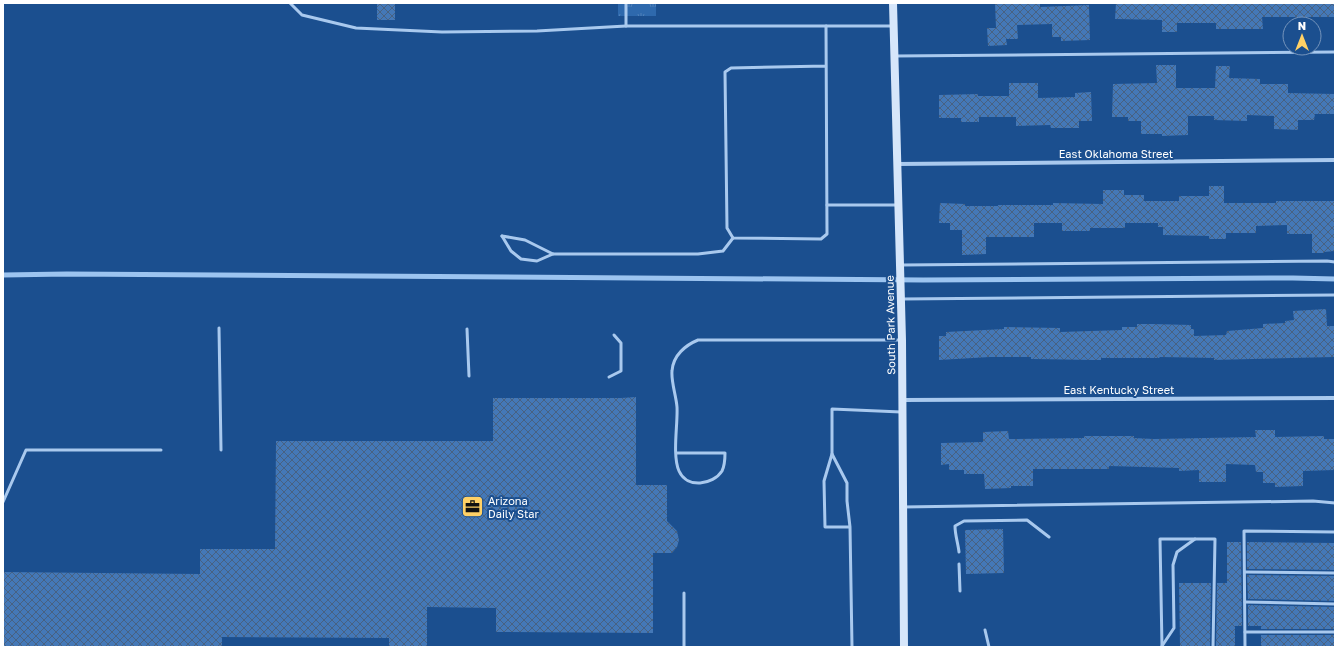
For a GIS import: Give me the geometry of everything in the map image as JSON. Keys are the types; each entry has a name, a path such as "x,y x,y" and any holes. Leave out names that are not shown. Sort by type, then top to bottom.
{"main road":[{"name":"South Park Avenue","path":"893,3 902,340 904,647"}],"street":[{"name":"East Oklahoma Street","path":"897,164 1335,160"},
{"name":"East Kentucky Street","path":"903,400 1335,398"}],"lane":[{"path":"290,3 302,15 356,28 442,32 537,31 626,26 894,26"},
{"path":"626,3 626,26"},
{"path":"733,238 820,239 827,234 826,26"},
{"path":"894,56 1335,52"},
{"path":"733,238 727,228 725,72 731,68 826,66"},
{"path":"826,205 898,204"},
{"path":"553,254 525,240 502,236 511,250 521,259 537,261 553,254 698,254 723,250 733,238"},
{"path":"900,265 1335,262"},
{"path":"901,295 1335,295"},
{"path":"219,328 221,450"},
{"path":"467,330 469,376"},
{"path":"609,377 621,371 621,343 614,334"},
{"path":"676,452 725,453 722,471 710,481 701,483 692,482 679,472 676,452 677,406 672,370 681,350 690,343 698,340 902,340"},
{"path":"850,527 825,527 824,481 832,454 832,409 903,412"},
{"path":"3,502 26,450 161,450"},
{"path":"832,454 847,483 850,527 852,647"},
{"path":"903,507 1313,501 1335,503"},
{"path":"959,552 955,535 955,526 964,521 1026,520 1049,537"},
{"path":"1245,647 1244,531 1335,532"},
{"path":"1162,647 1160,539 1214,539 1213,647"},
{"path":"1162,647 1174,628 1173,565 1175,558 1177,552 1195,539"},
{"path":"959,564 960,591"},
{"path":"1245,572 1335,573"},
{"path":"684,593 684,647"},
{"path":"1245,602 1335,604"},
{"path":"985,630 989,647"},
{"path":"1245,632 1335,632"}],"green space":[{"path":"618,3 656,3 656,16 618,16"}],"building":[{"path":"377,3 395,3 395,20 377,20"},
{"path":"995,3 1040,3 1040,7 1089,5 1090,40 1061,41 1061,37 1052,37 1052,24 1017,25 1018,39 1006,39 1007,45 988,46 987,28 996,28"},
{"path":"1116,3 1335,3 1335,17 1262,17 1263,29 1216,29 1216,23 1177,23 1177,32 1162,32 1162,20 1115,19"},
{"path":"1156,65 1176,65 1176,88 1215,88 1216,66 1230,66 1229,78 1260,79 1260,84 1288,84 1288,93 1335,94 1335,114 1315,114 1314,120 1298,120 1298,130 1274,129 1274,116 1247,115 1247,121 1214,120 1214,116 1188,116 1188,135 1162,136 1162,134 1141,134 1141,121 1128,121 1128,117 1112,117 1113,84 1157,83"},
{"path":"1009,83 1038,83 1038,98 1075,97 1075,93 1091,92 1092,121 1079,121 1079,128 1051,128 1050,125 1016,126 1016,117 979,117 979,122 961,122 961,118 939,118 939,95 978,94 978,96 1009,96"},
{"path":"1209,186 1224,186 1224,203 1335,201 1335,251 1312,253 1312,234 1287,234 1287,225 1256,226 1256,233 1226,233 1226,239 1209,239 1209,236 1163,235 1163,227 1158,227 1158,223 1125,223 1125,228 1090,228 1090,231 1062,231 1062,223 1034,223 1034,237 986,237 986,254 962,255 962,230 950,230 950,223 939,223 940,203 965,204 965,206 1053,205 1053,203 1103,204 1103,190 1124,190 1124,195 1144,195 1144,201 1179,201 1179,196 1209,196"},
{"path":"1326,309 1327,326 1335,326 1335,357 1214,360 1214,358 1159,357 1160,358 1101,358 1101,360 1093,360 990,357 939,360 939,336 946,336 946,332 1004,329 1004,327 1060,328 1060,332 1122,330 1122,327 1137,327 1137,324 1152,324 1191,325 1191,329 1194,329 1194,336 1226,335 1227,331 1263,328 1263,324 1285,323 1285,321 1294,320 1293,311"},
{"name":"Arizona Daily Star","path":"636,397 636,485 667,485 667,521 677,531 679,540 677,547 672,553 653,553 653,633 496,632 496,608 427,607 427,647 389,647 389,638 222,637 222,647 3,647 3,572 200,574 200,549 275,549 276,441 493,441 493,398"},
{"path":"1255,430 1275,430 1275,437 1324,436 1324,439 1335,439 1335,470 1303,471 1303,486 1275,487 1275,483 1263,483 1263,472 1256,472 1255,465 1226,464 1226,482 1199,482 1199,470 1179,471 1179,468 1109,466 1109,469 1033,469 1033,486 1011,486 1011,488 985,489 984,474 964,474 964,470 949,470 949,464 941,465 941,443 983,442 983,432 1008,431 1009,439 1134,436 1134,438 1154,439 1256,437"},
{"path":"1003,529 1004,573 966,574 965,530"},
{"path":"1227,542 1241,542 1242,626 1235,626 1235,647 1216,647 1217,583 1227,583"},
{"path":"1247,542 1335,543 1335,570 1247,569"},
{"path":"1247,575 1335,576 1335,601 1248,599"},
{"path":"1179,583 1211,583 1210,647 1180,647"},
{"path":"1248,605 1335,607 1335,629 1261,629 1261,626 1248,626"},
{"path":"1261,635 1335,635 1335,647 1261,647"}],"waterway":[{"path":"3,275 67,274 923,280 1335,279"}],"place":[{"name":"Arizona Daily Star","path":"472,506"}]}
